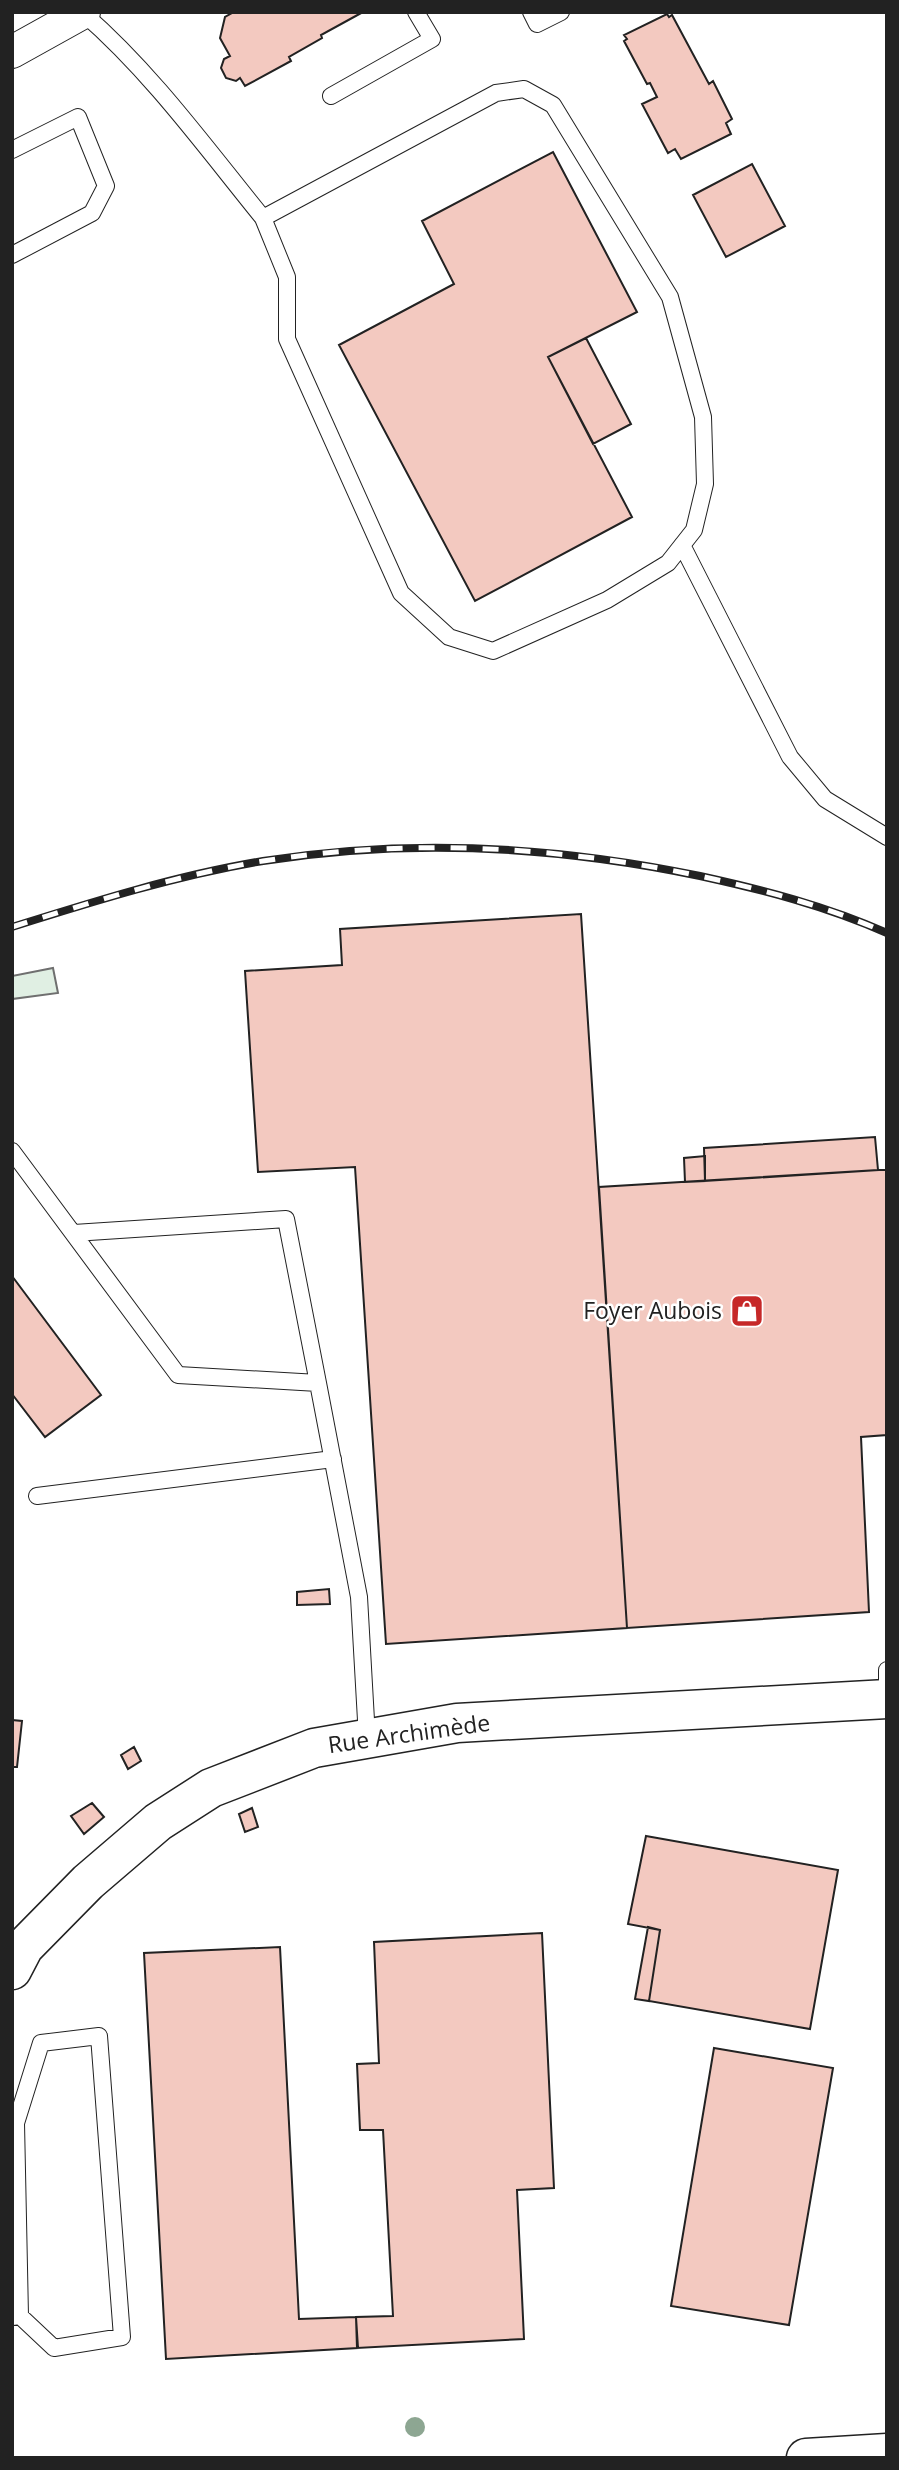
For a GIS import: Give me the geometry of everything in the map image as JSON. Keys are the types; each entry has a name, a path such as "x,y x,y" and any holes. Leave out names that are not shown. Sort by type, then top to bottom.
{"street":[{"path":"12,52 84,13"},
{"name":"Rue Archimède","path":"12,1970 24,1947 42,1928 88,1882 158,1822 211,1788 314,1748 457,1723 887,1699"},
{"path":"806,2458 887,2454"}],"lane":[{"path":"331,96 432,39 416,12"},
{"path":"530,12 537,24 561,12"},
{"path":"84,13 148,76 263,218 287,277 287,339 401,593 449,636 493,651 607,600 668,563 694,530 705,484 703,417 670,297 553,105 524,89 496,93 263,218"},
{"path":"12,150 78,117 106,186 92,213 12,255"},
{"path":"682,545 790,757 825,799 887,838"},
{"path":"12,1151 178,1375 318,1383"},
{"path":"74,1233 286,1219 359,1597 367,1738"},
{"path":"37,1496 333,1459"},
{"path":"887,1670 887,1681"},
{"path":"99,2036 122,2337 54,2348 16,2317 16,2123 41,2043 99,2036"}],"green space":[{"path":"53,968 58,993 12,999 12,976"}],"building":[{"path":"234,12 363,12 321,35 322,38 289,57 291,61 245,86 240,78 236,81 226,78 221,68 224,59 230,56 220,38 225,17"},
{"path":"667,14 669,17 672,15 709,84 713,81 732,119 726,123 731,134 681,159 675,149 668,153 642,104 657,97 624,41 627,39 624,35"},
{"path":"553,152 637,312 548,357 632,517 475,601 339,345 454,284 422,221"},
{"path":"752,164 785,226 726,257 693,195"},
{"path":"586,338 631,424 593,444 548,357"},
{"path":"581,914 627,1628 386,1644 355,1167 258,1172 245,971 342,965 340,929"},
{"path":"875,1137 878,1170 705,1181 704,1148"},
{"path":"705,1156 705,1181 685,1182 684,1158"},
{"name":"Foyer Aubois","path":"887,1170 887,1435 861,1437 869,1612 627,1628 599,1187"},
{"path":"12,1276 101,1395 45,1437 12,1394"},
{"path":"329,1589 330,1604 297,1605 297,1592"},
{"path":"12,1720 22,1721 17,1767 12,1767"},
{"path":"134,1747 141,1761 128,1769 121,1755"},
{"path":"92,1803 104,1817 84,1834 71,1816"},
{"path":"252,1808 258,1827 245,1832 239,1814"},
{"path":"646,1836 838,1870 810,2029 649,2001 660,1930 628,1924"},
{"path":"648,1927 660,1930 649,2001 635,1999"},
{"path":"542,1933 554,2188 517,2190 524,2339 357,2348 356,2317 393,2316 383,2130 360,2130 357,2064 379,2063 374,1942"},
{"path":"280,1947 299,2319 356,2317 358,2348 166,2359 144,1953"},
{"path":"714,2048 833,2068 789,2325 671,2306"}],"railway":[{"path":"12,927 137,890 231,867 318,854 427,848 537,852 646,866 771,893 887,933"}],"place":[{"name":"Foyer Aubois","path":"747,1311"}]}
